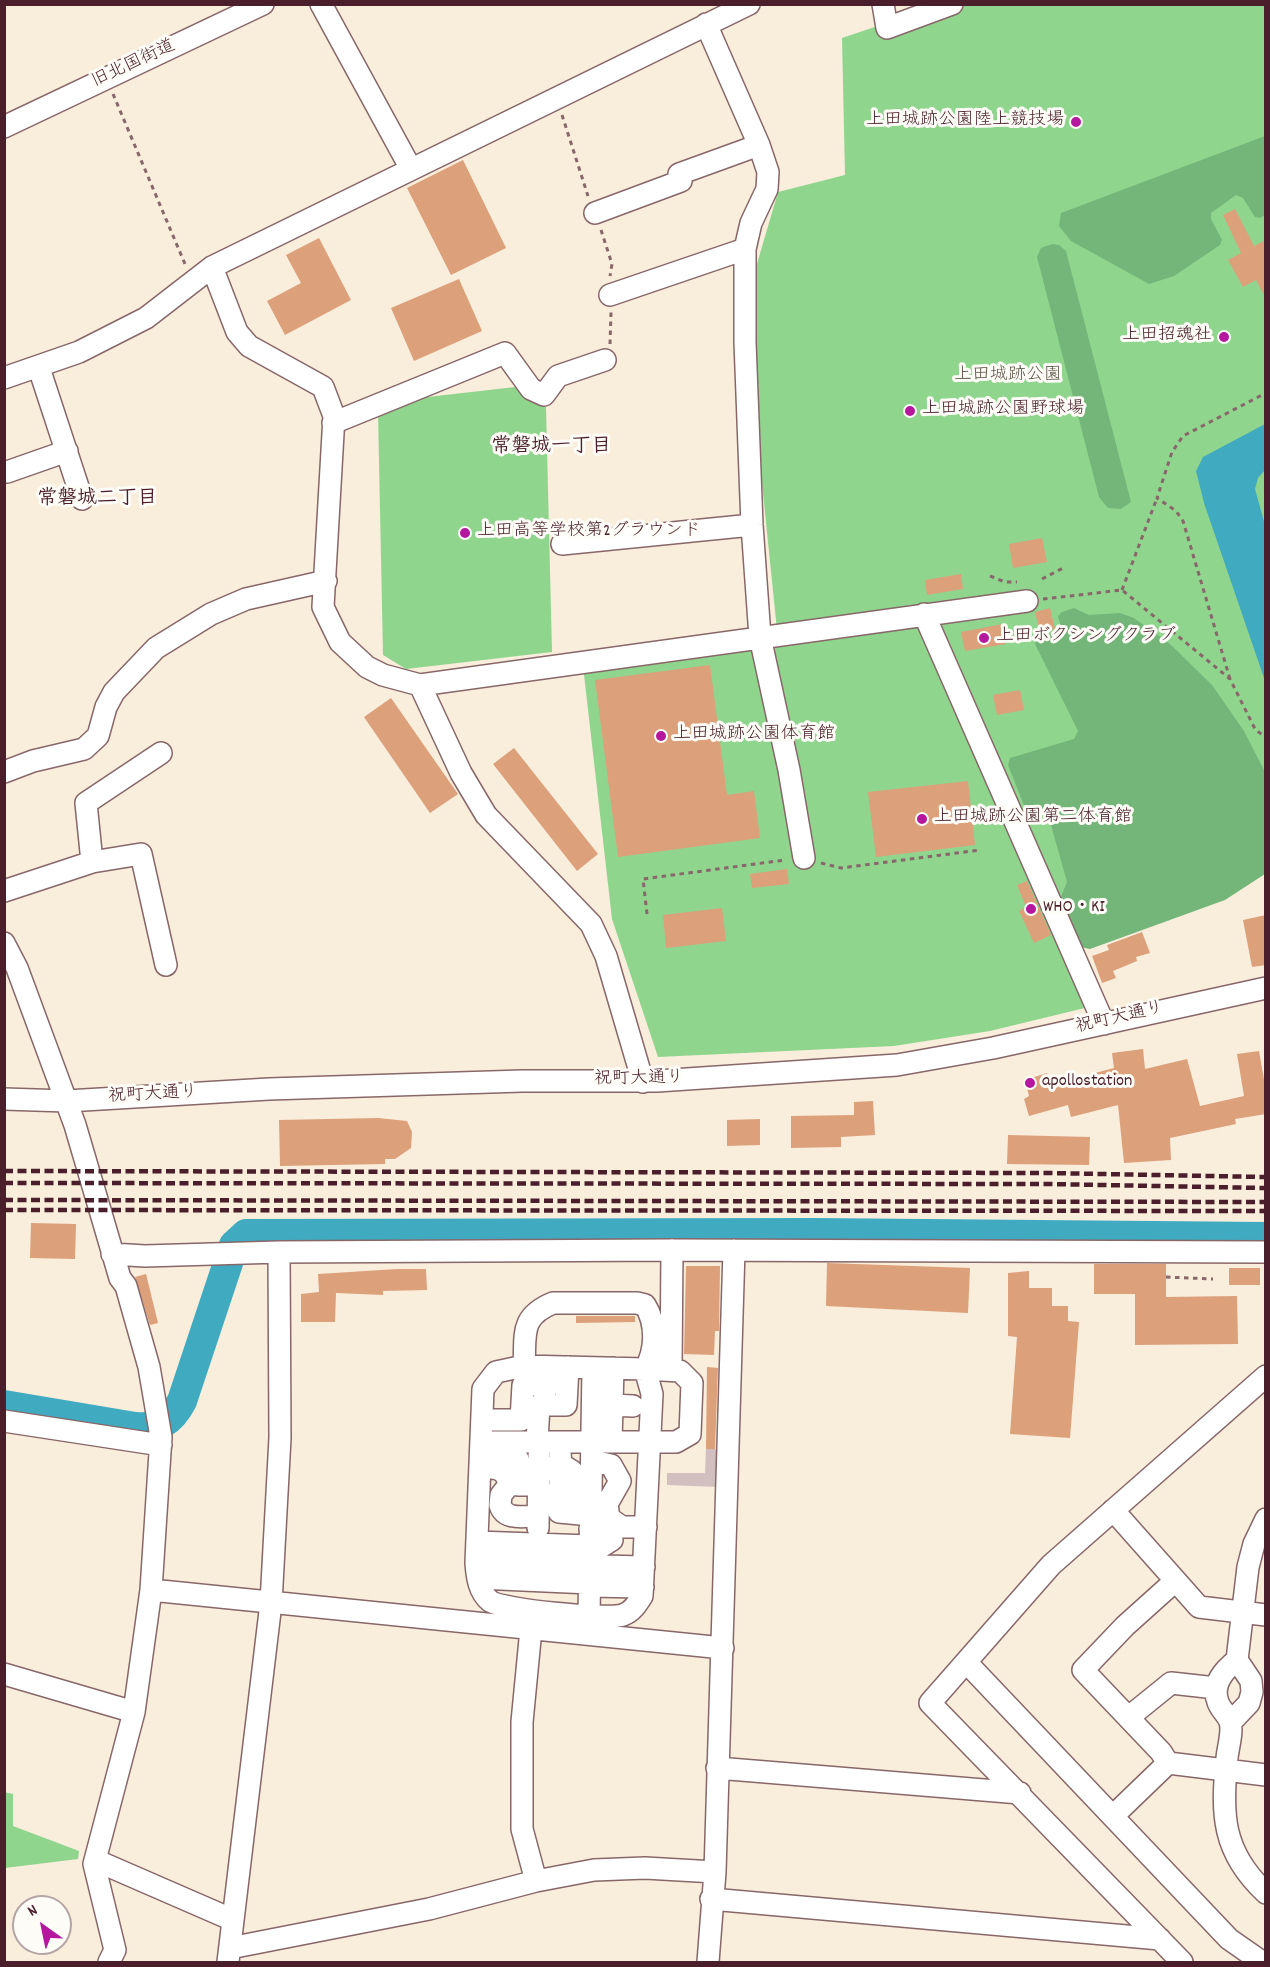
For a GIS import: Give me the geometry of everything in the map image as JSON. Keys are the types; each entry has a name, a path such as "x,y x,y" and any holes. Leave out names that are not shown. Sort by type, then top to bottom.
{"street":[{"name":"旧北国街道","path":"4,127 263,4"},
{"path":"321,4 411,169"},
{"path":"4,378 39,368 79,352 146,318 192,280 212,267 749,4"},
{"path":"883,4 887,28 952,4"},
{"path":"706,24 759,145 768,172 767,189 751,223 745,249 745,342 752,525 760,637 789,770 804,858"},
{"path":"595,213 681,181 679,174 759,145"},
{"path":"610,295 745,249"},
{"path":"212,267 237,332 249,346 323,387 334,416 323,607 340,642 367,667 383,675 420,685 924,614 1023,592"},
{"path":"333,423 505,353 531,388 544,395 558,376 605,360"},
{"path":"39,368 82,499"},
{"path":"7,472 67,451"},
{"path":"562,544 752,525"},
{"path":"4,772 84,749 98,736 106,706 114,692 156,648 211,615 246,599 326,581"},
{"path":"924,614 1104,1024"},
{"path":"420,685 461,773 486,814 591,924 606,956 642,1082"},
{"path":"92,862 86,803 161,753"},
{"path":"4,891 92,862 141,854 166,965"},
{"path":"4,943 17,968 67,1101 112,1254 120,1278 126,1286 158,1411 161,1441 151,1590 134,1712 95,1860 115,1950 109,1962"},
{"name":"祝町大通り","path":"4,1099 67,1101 269,1089 522,1081 642,1082 897,1065 1104,1024 1266,988"},
{"path":"112,1254 145,1256 279,1252 672,1250 1266,1252"},
{"path":"671,1370 672,1250"},
{"path":"708,1962 711,1899 715,1872 734,1250"},
{"path":"279,1252 280,1438 271,1603 229,1955 429,1909 536,1881 594,1870 645,1868 715,1872"},
{"path":"481,1456 547,1442 598,1449 650,1442 676,1442 690,1434 692,1383 685,1374 671,1370 645,1369 580,1368 524,1366 496,1372 483,1389 477,1535 477,1570 482,1592 496,1604 589,1616 622,1616 635,1608 642,1596 646,1527 650,1442 652,1394 645,1369 652,1357 653,1321 645,1305 637,1303 553,1303 531,1315 527,1326 524,1366"},
{"path":"580,1368 623,1406 598,1449"},
{"path":"482,1420 521,1420 523,1386 550,1385 580,1368"},
{"path":"538,1523 538,1476 552,1417 577,1418 580,1368"},
{"path":"580,1368 598,1449 590,1546 589,1616"},
{"path":"1182,1962 930,1702 1051,1565 1266,1376"},
{"path":"4,1420 161,1441"},
{"path":"547,1442 561,1464 572,1471 576,1479 570,1492 570,1502 574,1505 590,1546 616,1593 643,1577"},
{"path":"598,1449 620,1480 607,1504 609,1518 622,1527 646,1527"},
{"path":"481,1456 518,1459 518,1485 552,1468 560,1476 560,1486 553,1501 559,1512 590,1546"},
{"path":"481,1456 505,1472 509,1485 501,1495 500,1504 511,1517 538,1523 590,1546 643,1577"},
{"path":"1113,1510 1174,1582 1199,1607 1266,1615"},
{"path":"1230,1722 1249,1703 1252,1692 1251,1681 1237,1659 1242,1612 1254,1544 1266,1519"},
{"path":"477,1535 538,1523"},
{"path":"477,1535 590,1546"},
{"path":"477,1570 590,1546"},
{"path":"477,1570 520,1586 558,1588 590,1546"},
{"path":"1174,1582 1125,1626 1083,1670 1129,1717 1168,1763 1266,1775"},
{"path":"151,1590 723,1648"},
{"path":"531,1629 522,1722 522,1829 536,1881"},
{"path":"1237,1659 1226,1670 1216,1688 1217,1702 1230,1722 1223,1813 1228,1837 1240,1863 1266,1893"},
{"path":"966,1662 1114,1815 1229,1939 1262,1962"},
{"path":"4,1674 134,1712"},
{"path":"1129,1717 1171,1683 1216,1688"},
{"path":"1114,1815 1168,1763"},
{"path":"717,1768 1020,1793"},
{"path":"95,1860 233,1920"},
{"path":"711,1899 1160,1939"}],"path":[{"path":"106,78 192,280"},
{"path":"556,99 583,177 582,184 595,213 612,264 610,295 612,324 609,355 605,360"},
{"path":"1122,590 1172,452 1183,436 1266,393"},
{"path":"1157,498 1176,511 1183,521 1230,679 1255,729 1266,738"},
{"path":"1041,579 1065,567"},
{"path":"990,576 1023,592"},
{"path":"1056,598 1122,590 1230,679"},
{"path":"647,914 643,879 804,858 841,868 980,850"},
{"path":"1166,1277 1213,1279"}],"shaded area":[{"path":"706,1449 720,1449 719,1487 667,1485 667,1473 705,1473"}],"green space":[{"name":"上田城跡公園","path":"940,5 1265,5 1265,867 1067,948 1089,1007 990,1031 894,1046 658,1057 612,919 583,666 778,640 748,346 754,274 778,192 845,175 842,38"},
{"path":"1265,136 1265,215 1260,218 1255,217 1243,198 1236,195 1211,213 1211,219 1222,240 1220,245 1174,276 1149,284 1071,241 1059,226 1061,213"},
{"path":"1052,244 1059,245 1066,251 1131,502 1121,509 1108,508 1099,497 1037,257 1041,248"},
{"name":"上田高等学校第2グラウンド","path":"515,387 533,401 546,407 552,652 406,669 383,655 378,413 410,399"},
{"path":"1074,608 1089,615 1120,613 1134,618 1170,644 1212,685 1244,731 1265,772 1265,874 1225,900 1090,949 1080,947 1060,899 1067,882 1049,818 1043,813 1027,813 1008,765 1010,758 1074,739 1078,731 1035,644 1037,638 1057,633 1061,628 1058,616"},
{"path":"4,1792 13,1794 13,1826 79,1851 78,1859 5,1868"}],"water":[{"path":"1265,424 1265,470 1258,478 1255,489 1265,525 1265,681 1204,503 1196,471 1203,457"}],"building":[{"path":"463,160 506,248 451,275 407,188"},
{"path":"1235,209 1254,246 1266,240 1266,299 1256,280 1243,287 1228,260 1241,253 1223,215"},
{"path":"319,238 351,300 285,335 267,301 301,283 286,255"},
{"path":"459,279 482,331 414,361 391,308"},
{"path":"1042,538 1047,562 1013,568 1009,544"},
{"path":"961,574 963,589 927,595 925,580"},
{"path":"1050,608 1055,629 1040,633 1035,612"},
{"name":"上田ボクシングクラブ","path":"1003,624 1006,644 965,651 961,632"},
{"name":"上田城跡公園体育館","path":"710,665 727,795 754,791 760,838 618,857 595,680"},
{"path":"1020,690 1024,710 997,715 993,695"},
{"path":"391,698 458,794 430,813 364,717"},
{"path":"514,748 598,854 577,871 493,764"},
{"name":"上田城跡公園第二体育館","path":"968,781 975,845 876,857 868,792"},
{"path":"787,869 789,884 752,888 750,874"},
{"name":"WHO・KI","path":"1027,881 1051,935 1034,943 1019,911 1026,907 1017,885"},
{"path":"722,908 726,941 666,948 663,915"},
{"path":"1266,915 1266,965 1252,967 1243,920"},
{"path":"1142,932 1150,953 1136,957 1137,961 1113,971 1116,978 1102,983 1092,956 1109,950 1107,945"},
{"path":"1143,1049 1145,1069 1187,1059 1200,1106 1244,1096 1237,1054 1259,1051 1266,1091 1266,1114 1235,1119 1236,1124 1170,1138 1171,1160 1124,1163 1118,1105 1071,1117 1068,1105 1029,1116 1024,1099 1029,1096 1025,1080 1047,1073 1050,1085 1114,1068 1112,1053"},
{"path":"873,1101 875,1135 841,1137 841,1147 791,1148 791,1116 854,1115 854,1102"},
{"path":"378,1118 407,1121 412,1132 411,1148 395,1159 385,1159 385,1164 280,1166 279,1120"},
{"path":"760,1119 760,1145 727,1146 727,1120"},
{"path":"1008,1135 1090,1137 1089,1165 1007,1164"},
{"path":"31,1223 76,1224 75,1259 30,1258"},
{"path":"827,1263 970,1268 968,1313 826,1306"},
{"path":"1094,1264 1166,1264 1166,1297 1237,1296 1238,1344 1135,1345 1135,1294 1094,1294"},
{"path":"686,1266 720,1266 719,1331 715,1331 714,1355 684,1354"},
{"path":"1229,1268 1260,1268 1260,1285 1229,1285"},
{"path":"426,1269 427,1290 383,1291 383,1295 336,1293 335,1322 301,1322 301,1294 319,1292 318,1274"},
{"path":"1029,1271 1029,1288 1052,1288 1052,1306 1068,1306 1068,1321 1079,1322 1070,1438 1010,1434 1017,1337 1008,1336 1008,1273"},
{"path":"146,1274 158,1323 150,1325 135,1277"},
{"path":"576,1316 635,1316 635,1322 576,1323"},
{"path":"707,1367 718,1368 715,1449 706,1449"}],"waterway":[{"path":"4,1405 135,1427 151,1427 169,1419 182,1401 234,1245 246,1234 812,1233 1266,1237"}],"railway":[{"path":"4,1171 1049,1173 1266,1177"},
{"path":"4,1183 1049,1184 1266,1188"},
{"path":"4,1200 1266,1202"},
{"path":"4,1210 1266,1211"}],"place":[{"name":"上田城跡公園陸上競技場","path":"1076,122"},
{"name":"上田招魂社","path":"1224,337"},
{"name":"上田城跡公園野球場","path":"910,411"},
{"name":"上田高等学校第2グラウンド","path":"465,533"},
{"name":"上田ボクシングクラブ","path":"984,638"},
{"name":"上田城跡公園体育館","path":"661,736"},
{"name":"上田城跡公園第二体育館","path":"922,819"},
{"name":"WHO・KI","path":"1031,909"},
{"name":"apollostation","path":"1030,1083"}],"district":[{"name":"常磐城一丁目","path":"551,448"},
{"name":"常磐城二丁目","path":"97,500"}]}
